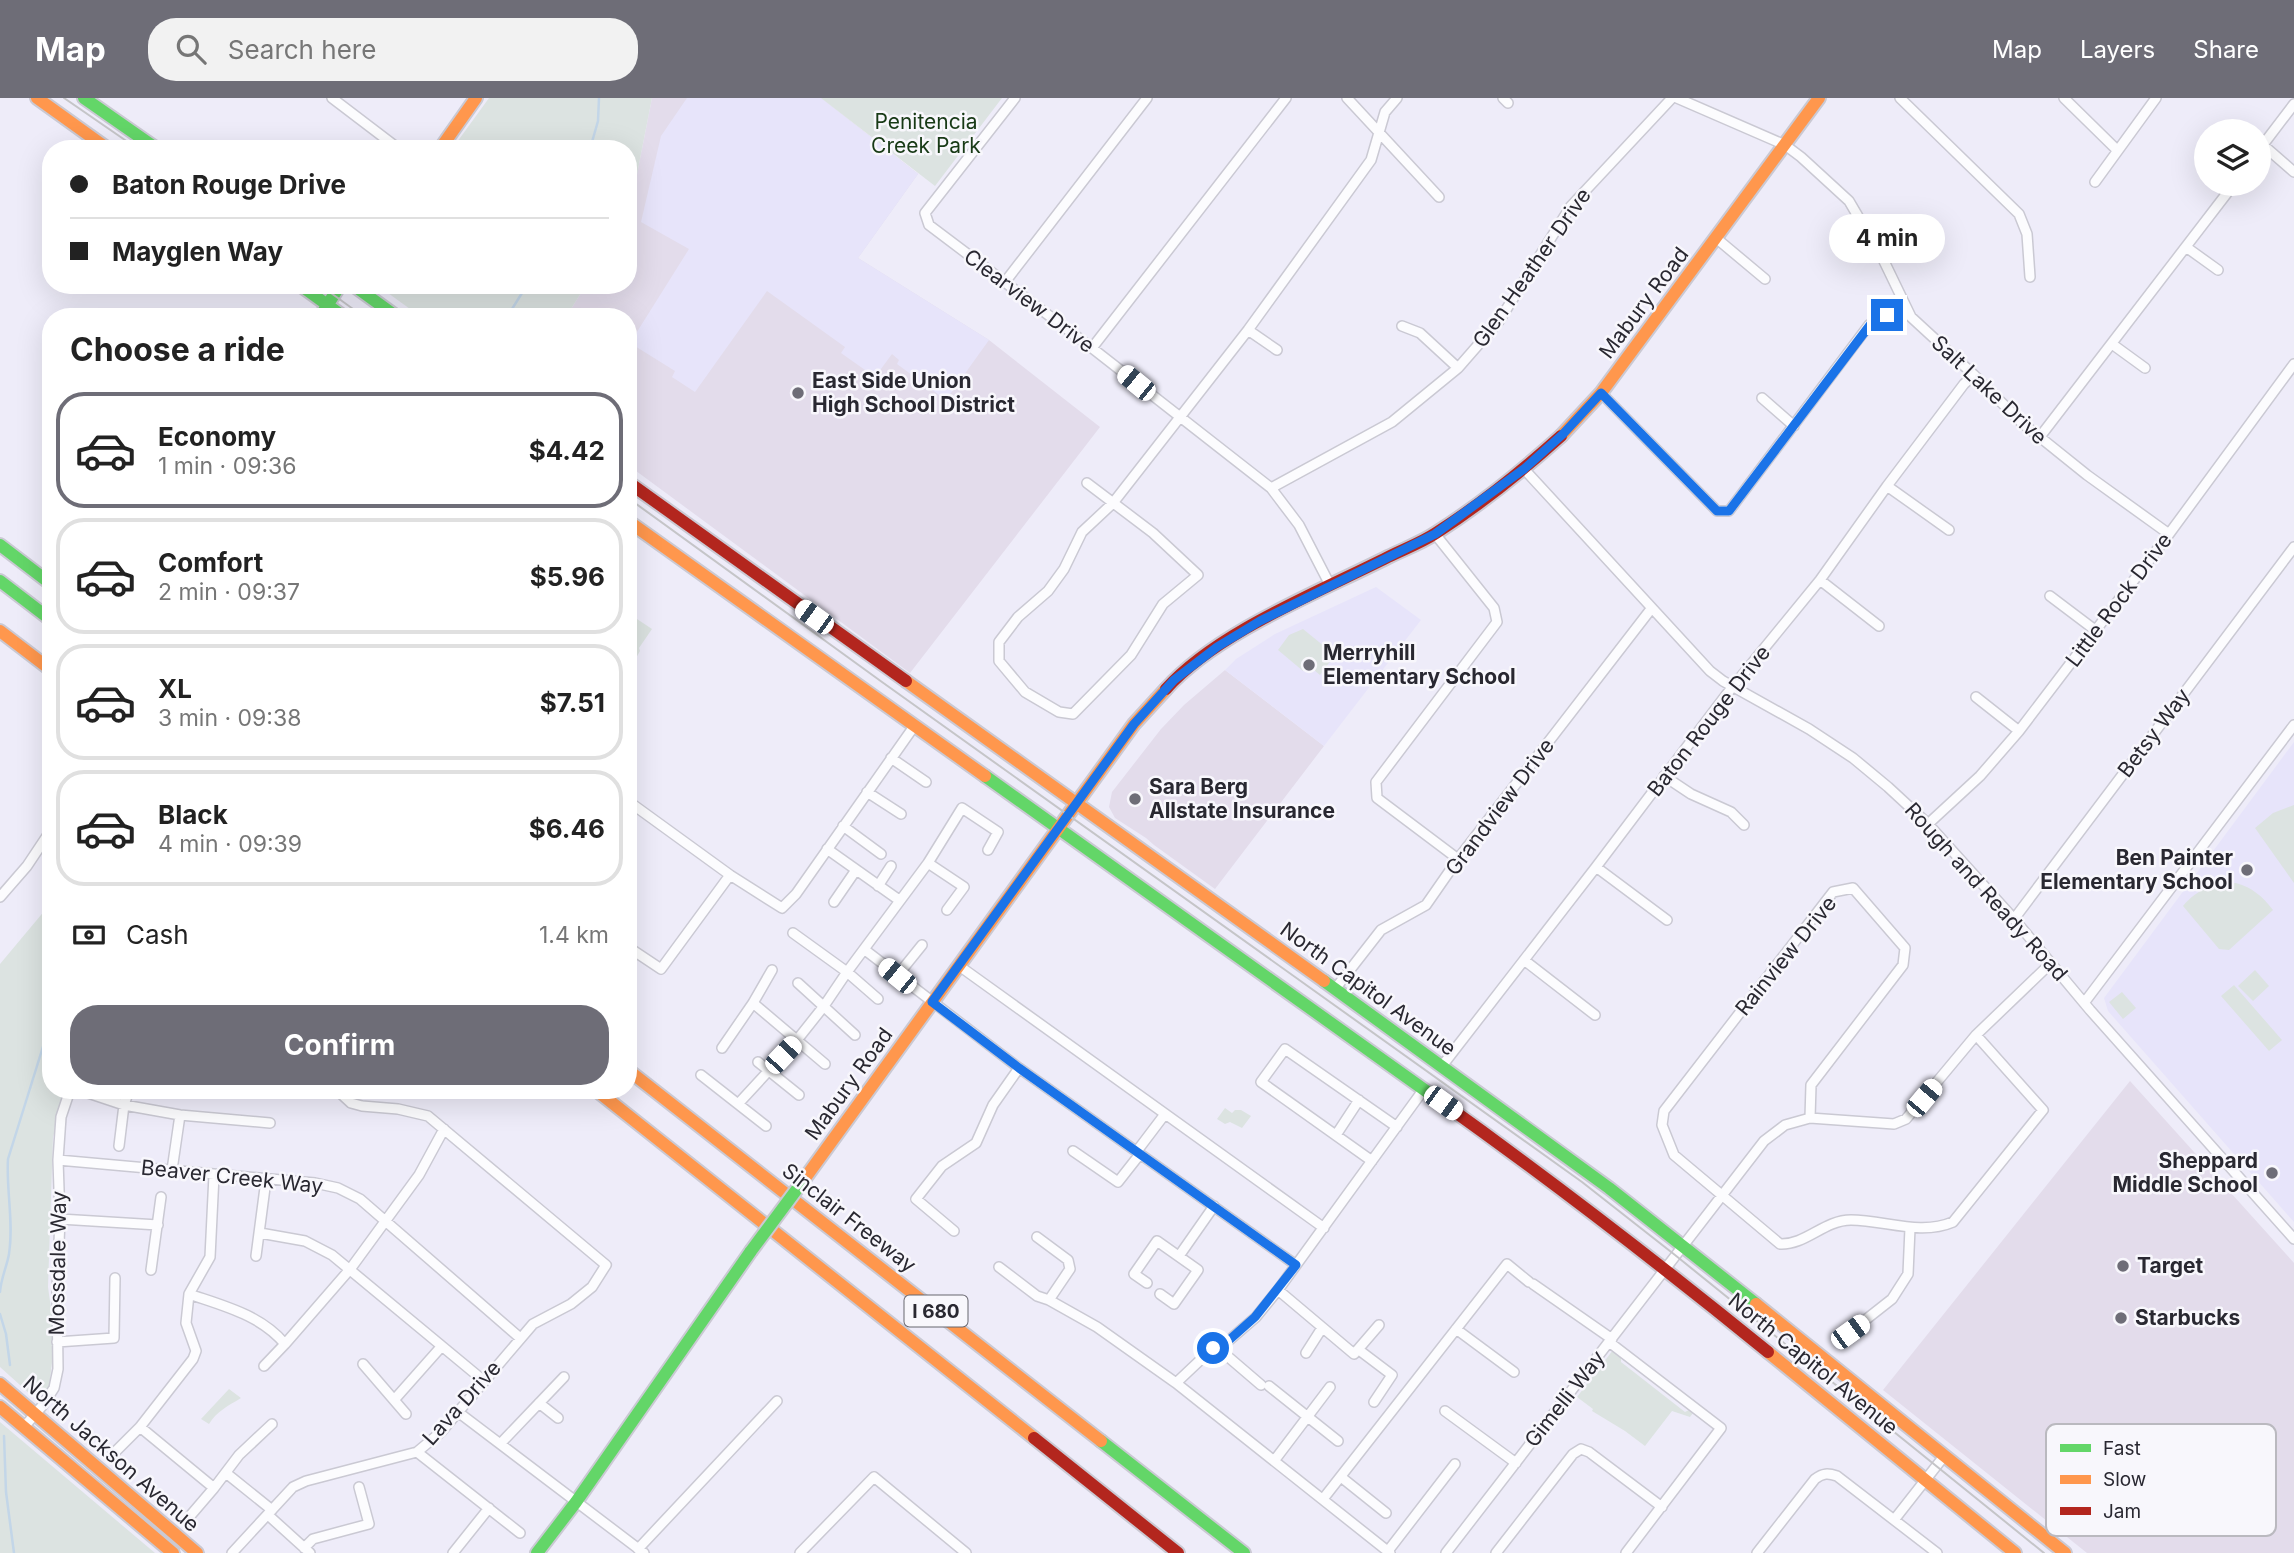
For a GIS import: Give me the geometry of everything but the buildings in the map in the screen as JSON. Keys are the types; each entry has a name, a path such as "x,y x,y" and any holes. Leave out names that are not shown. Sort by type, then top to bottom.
{"main road":[{"path":"37,98 95,140"},
{"path":"84,98 144,140"},
{"path":"447,140 477,98"},
{"name":"Mabury Road","path":"537,1553 576,1502 751,1251 1134,724 1174,680 1217,647 1260,621 1435,534 1524,469 1563,434 1601,393 1819,98"},
{"path":"312,294 331,308"},
{"path":"325,308 334,294"},
{"path":"365,294 385,308"},
{"name":"North Capitol Avenue","path":"637,488 1442,1066 1683,1245 2065,1553"},
{"name":"North Capitol Avenue","path":"637,527 1521,1159 1665,1268 2015,1553"},
{"path":"0,545 42,577"},
{"path":"0,581 42,613"},
{"path":"0,631 42,663"},
{"name":"Sinclair Freeway","path":"637,1077 1244,1553"},
{"name":"I 680","path":"608,1099 1178,1553"},
{"name":"North Jackson Avenue","path":"0,1384 197,1553"},
{"name":"North Jackson Avenue","path":"0,1407 173,1553"}],"street":[{"path":"332,98 387,140"},
{"name":"Clearview Drive","path":"1015,98 925,213 929,225 1271,488 1299,525 1330,585"},
{"path":"1005,282 1147,98"},
{"path":"1092,348 1286,98"},
{"path":"1347,98 1439,197"},
{"path":"1087,483 1113,503 1153,533 1198,575 1163,604 1131,655 1073,714 1064,713 1034,698 1014,680 999,661 999,642 1018,617 1048,591 1064,569 1083,532 1113,503 1248,330 1371,160 1385,112 1397,98"},
{"name":"Salt Lake Drive","path":"1675,98 1785,145 1849,201 1883,259 1911,317 2039,438 2169,534"},
{"name":"Glen Heather Drive","path":"1271,488 1312,463 1392,422 1458,368 1499,321 1571,206 1675,98"},
{"path":"1900,98 2019,214 2026,234 2030,277"},
{"path":"2063,98 2117,150"},
{"path":"2095,182 2156,98"},
{"path":"2271,134 2294,104"},
{"path":"2271,155 2294,172"},
{"path":"2039,438 2225,196"},
{"path":"1716,238 1765,279"},
{"path":"2186,247 2218,270"},
{"path":"1601,393 1717,511 1729,511 1870,325 1904,304"},
{"path":"1402,326 1420,333 1458,368"},
{"path":"1248,330 1277,350"},
{"path":"2112,344 2145,368"},
{"name":"Little Rock Drive","path":"1928,824 1980,776 2019,732 2294,364"},
{"name":"Baton Rouge Drive","path":"1442,1066 1664,776 1820,580 1887,486 1973,375"},
{"path":"1762,398 1794,426"},
{"name":"Rough and Ready Road","path":"1524,469 1701,662 1734,687 1809,729 1853,758 1928,824 2294,1239"},
{"path":"1887,486 1949,530"},
{"path":"1435,534 1494,608 1497,622 1376,782 1375,789 1377,798 1458,859"},
{"name":"Betsy Way","path":"2014,919 2294,547"},
{"path":"1820,580 1879,626"},
{"path":"2050,596 2095,630"},
{"name":"Grandview Drive","path":"1335,989 1381,930 1426,905 1458,859 1651,609"},
{"path":"1976,697 2019,732"},
{"path":"637,808 730,875 782,908 796,894 915,725"},
{"path":"2084,1003 2294,725"},
{"path":"891,758 926,782"},
{"path":"1664,776 1731,813 1744,825"},
{"path":"867,792 901,814"},
{"path":"738,1104 797,1040 824,1006 928,863 962,808 998,832 988,850"},
{"path":"843,826 881,854"},
{"path":"0,897 42,844"},
{"path":"827,849 899,900"},
{"path":"928,863 964,887 947,910"},
{"path":"878,886 891,866"},
{"path":"1596,867 1667,920"},
{"path":"834,902 856,870"},
{"path":"637,953 661,969 730,875"},
{"name":"Rainview Drive","path":"1721,1196 1674,1155 1662,1125 1664,1111 1833,892 1853,888 1905,948 1903,965 1811,1085 1810,1118"},
{"path":"793,933 847,972 878,999"},
{"path":"897,976 922,945"},
{"path":"865,950 1019,1068 1296,1265"},
{"path":"1524,960 1595,1015"},
{"path":"1810,1118 1894,1124 1906,1119 1976,1035 2051,963"},
{"path":"958,965 1324,1228"},
{"path":"722,1048 772,970"},
{"path":"798,983 855,1035"},
{"path":"753,1003 825,1064"},
{"path":"1721,1196 1780,1244 1793,1244 1832,1223 1851,1220 1910,1228 1943,1226 1954,1222 2043,1110 1976,1035"},
{"path":"1372,1161 1261,1082 1285,1049 1397,1127"},
{"path":"758,1062 799,1095"},
{"path":"954,1231 916,1199 942,1166 976,1143 993,1105 1019,1068"},
{"path":"701,1075 766,1126"},
{"path":"1219,1349 1255,1317 1278,1290 1424,1089"},
{"name":"Mossdale Way","path":"24,1427 54,1388 58,1369 58,1160 61,1117 67,1099"},
{"path":"106,1099 180,1115 270,1123"},
{"path":"119,1146 126,1099"},
{"path":"264,1366 351,1268 419,1175 444,1129 428,1116 398,1109 362,1106 347,1099"},
{"path":"1336,1135 1359,1100"},
{"path":"1073,1151 1118,1182 1165,1114"},
{"path":"172,1170 180,1115"},
{"name":"Gimelli Way","path":"1446,1553 1763,1140 1785,1125 1810,1118"},
{"name":"Lava Drive","path":"232,1553 293,1487 306,1481 417,1452 441,1432 519,1337 533,1324 571,1304 592,1287 606,1265 444,1129"},
{"name":"Beaver Creek Way","path":"58,1160 315,1183 338,1188 360,1199 519,1337"},
{"path":"113,1454 140,1427 194,1359 196,1351 186,1324 189,1294 210,1256 214,1175"},
{"path":"256,1256 266,1180"},
{"path":"151,1270 161,1197"},
{"path":"1179,1256 1214,1206"},
{"path":"60,1219 158,1225"},
{"path":"1850,1332 1892,1299 1908,1274 1910,1228"},
{"path":"260,1233 305,1241 332,1255 351,1268 484,1381"},
{"path":"1037,1237 1068,1260 1070,1269 1049,1300"},
{"path":"1147,1283 1134,1274 1157,1241 1198,1270 1174,1304 1160,1294"},
{"path":"1323,1499 1507,1264 1610,1340 1721,1428 1626,1553"},
{"path":"999,1267 1037,1296 1097,1327 1176,1383 1389,1552 1455,1464"},
{"path":"57,1342 114,1338 115,1278"},
{"path":"1278,1290 1354,1354 1379,1325"},
{"path":"189,1294 251,1316 277,1334 285,1344"},
{"path":"1306,1353 1322,1328"},
{"path":"1456,1329 1514,1372"},
{"path":"394,1400 441,1347"},
{"path":"1176,1383 1213,1348 1219,1349 1338,1441"},
{"path":"1359,1350 1392,1375 1374,1402"},
{"path":"363,1364 406,1414"},
{"path":"501,1443 564,1377"},
{"path":"1275,1461 1330,1387"},
{"path":"458,1412 641,1551 776,1401"},
{"path":"539,1403 558,1418"},
{"path":"1445,1411 1516,1463"},
{"path":"190,1516 239,1455 272,1424"},
{"path":"140,1427 215,1488"},
{"path":"1496,1553 1573,1454 1581,1450 1589,1452 1662,1507"},
{"path":"417,1452 520,1534"},
{"path":"1894,1520 1945,1455"},
{"path":"226,1472 308,1552 313,1539 369,1524 359,1487"},
{"path":"1757,1553 1822,1474 1837,1476 1937,1553"},
{"path":"1341,1476 1387,1513"},
{"path":"800,1553 874,1477 966,1553"},
{"path":"453,1553 489,1508"}],"shaded area":[{"path":"652,98 821,98 918,174 858,258 989,340 1100,427 910,673 637,472 637,308 572,308 580,294 637,294 637,174"},
{"path":"687,98 821,98 918,174 858,258 989,340 946,400 897,364 899,360 892,354 875,377 841,353 845,347 767,291 695,392 672,377 675,371 637,347 637,332 689,249 641,222 661,136"},
{"name":"Merryhill Elementary School","path":"1376,587 1421,620 1324,746 1225,670 1236,659 1275,634"},
{"path":"1225,670 1324,746 1215,889 1115,818 1109,807 1112,792 1161,729"},
{"name":"Ben Painter Elementary School","path":"2294,742 2294,1222 2108,1011 2104,998"},
{"path":"2130,1081 2294,1263 2294,1553 2087,1553 2066,1536 2276,1536 2276,1424 2046,1424 2046,1520 1883,1390"}],"green space":[{"path":"489,98 652,98 637,174 637,140 459,140"},
{"name":"Penitencia Creek Park","path":"821,98 1002,98 935,186"},
{"path":"389,294 580,294 572,308 409,308"},
{"path":"637,619 652,629 639,648 637,656"},
{"path":"1303,629 1335,655 1320,675 1308,665 1303,671 1278,650 1289,635"},
{"path":"2294,805 2294,883 2255,828 2273,813"},
{"path":"2236,883 2257,893 2273,910 2229,950 2219,949 2183,906 2207,888"},
{"path":"42,914 42,1099 64,1099 53,1137 48,1287 55,1337 49,1388 30,1394 0,1367 0,964"},
{"path":"2255,970 2269,986 2253,1001 2238,986"},
{"path":"2234,985 2282,1040 2269,1051 2221,996"},
{"path":"2122,992 2136,1008 2123,1019 2109,1002"},
{"path":"1225,1108 1232,1113 1241,1110 1251,1116 1242,1128 1230,1122 1225,1124 1217,1119"},
{"path":"1613,1350 1621,1355 1621,1362 1685,1412 1689,1410 1693,1413 1690,1417 1672,1411 1645,1446 1592,1411 1593,1409 1577,1397"},
{"path":"229,1389 241,1398 219,1412 209,1424 201,1419"},
{"path":"0,1422 155,1553 0,1553"}],"waterway":[{"path":"593,140 598,121 599,98"},
{"path":"513,308 521,294"},
{"path":"0,1292 10,1242 8,1159 42,1050"},
{"path":"0,1314 10,1365"},
{"path":"4,1436 6,1492 14,1553"}],"tram line":[{"path":"64,98 125,140"},
{"path":"332,294 352,308"},
{"path":"637,505 1582,1182 2044,1553"}],"traffic: fast":[{"path":"84,98 144,140"},
{"path":"312,294 332,308"},
{"path":"326,308 334,294"},
{"path":"365,294 385,308"},
{"path":"0,545 42,577"},
{"path":"0,581 42,613"},
{"path":"985,776 1440,1101"},
{"path":"1324,981 1609,1188 1756,1304"},
{"path":"751,1251 803,1181"},
{"path":"537,1553 576,1502 751,1251"},
{"path":"1101,1441 1244,1553"}],"traffic: slow":[{"path":"37,98 95,140"},
{"path":"446,140 476,98"},
{"path":"1561,436 1601,393 1819,98"},
{"path":"637,527 985,776"},
{"path":"0,631 42,663"},
{"path":"906,681 1324,981"},
{"path":"803,1181 1134,724 1166,689"},
{"path":"637,1077 1101,1441"},
{"path":"607,1099 1034,1438"},
{"path":"1756,1304 2065,1553"},
{"path":"1768,1352 2015,1553"},
{"path":"0,1384 197,1553"},
{"path":"0,1407 173,1553"}],"traffic: jam":[{"path":"1166,689 1187,668 1240,631 1436,533 1500,487 1561,436"},
{"path":"637,488 906,681"},
{"path":"1440,1101 1606,1224 1768,1352"},
{"path":"1034,1438 1178,1553"}],"place":[{"name":"East Side Union High School District","path":"798,393"},
{"name":"Merryhill Elementary School","path":"1309,665"},
{"name":"Sara Berg Allstate Insurance","path":"1135,799"},
{"name":"Ben Painter Elementary School","path":"2247,870"},
{"name":"Sheppard Middle School","path":"2272,1173"},
{"name":"Target","path":"2123,1266"},
{"name":"Starbucks","path":"2121,1318"}],"route":[{"path":"1213,1348 1219,1349 1255,1317 1296,1265 1019,1068 932,1002 1134,724 1174,680 1217,647 1260,621 1435,534 1524,469 1563,434 1601,393 1717,511 1729,511 1870,325 1887,315"}]}
